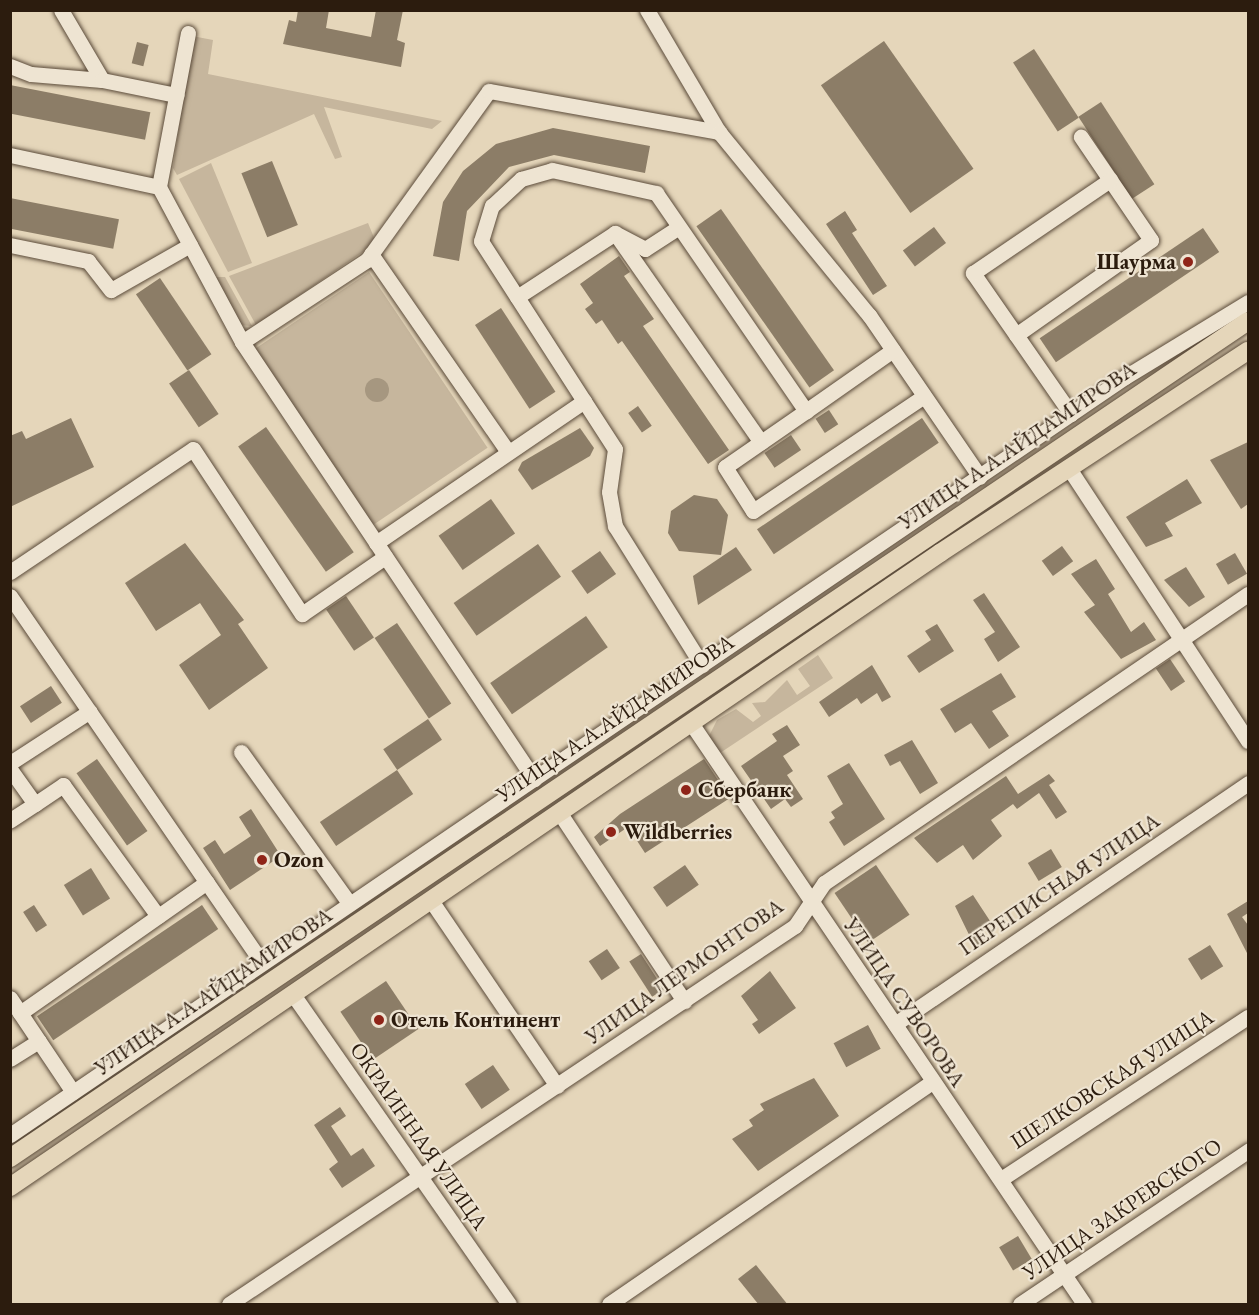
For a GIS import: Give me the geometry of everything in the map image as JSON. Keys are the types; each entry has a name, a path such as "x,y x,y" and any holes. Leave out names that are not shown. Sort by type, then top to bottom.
{"main road":[{"name":"УЛИЦА А.А.АЙДАМИРОВА","path":"10,1158 1248,321"},
{"name":"УЛИЦА А.А.АЙДАМИРОВА","path":"10,1187 430,899 1068,467 1248,351"}],"street":[{"path":"61,10 102,80"},
{"path":"647,10 719,132 893,350 980,477"},
{"path":"188,33 159,187 242,342 534,779"},
{"path":"10,66 31,74 102,80 177,95"},
{"path":"242,342 371,255 489,91 719,132"},
{"path":"1016,335 1150,240 1081,137"},
{"path":"10,155 159,187"},
{"path":"702,664 615,526 609,492 615,449 481,241 492,206 521,180 552,170 656,193 806,411"},
{"path":"1071,414 973,273 1110,180"},
{"path":"615,232 645,249 679,227"},
{"path":"517,297 615,232"},
{"path":"615,232 761,442"},
{"path":"10,245 88,261 111,290 190,245"},
{"path":"371,255 508,452"},
{"path":"10,1135 1071,414 1248,302"},
{"path":"893,350 725,467 753,511 924,396"},
{"path":"376,543 584,401"},
{"path":"10,572 193,449 302,614 385,557"},
{"path":"1068,467 1248,741"},
{"name":"УЛИЦА ЛЕРМОНТОВА","path":"229,1305 421,1179 795,926 824,883 1248,594"},
{"path":"10,596 262,962"},
{"path":"10,763 90,711"},
{"name":"УЛИЦА СУВОРОВА","path":"691,723 895,1024 931,1083 1001,1179 1084,1305"},
{"path":"241,752 349,903"},
{"path":"10,769 35,804"},
{"name":"ПЕРЕПИСНАЯ УЛИЦА","path":"895,1024 1248,783"},
{"path":"10,820 63,785 158,916"},
{"path":"559,812 684,1001"},
{"path":"20,1013 207,882"},
{"path":"430,899 557,1086"},
{"name":"ОКРАИННАЯ УЛИЦА","path":"292,993 509,1305"},
{"path":"10,998 73,1092"},
{"name":"ШЕЛКОВСКАЯ УЛИЦА","path":"1001,1179 1248,1017"},
{"path":"10,1059 39,1041"},
{"path":"609,1305 931,1083"},
{"name":"УЛИЦА ЗАКРЕВСКОГО","path":"1020,1305 1248,1152"}],"shaded area":[{"path":"192,36 213,40 208,74 442,121 432,129 324,107 342,157 335,159 314,114 177,175 173,168"},
{"path":"211,163 252,263 228,272 179,179"},
{"path":"368,223 375,240 370,247 256,325 229,276"},
{"path":"369,272 488,448 372,525 254,350"},
{"path":"213,277 225,277 252,326 239,325"},
{"path":"377,378 382,379 388,385 388,395 382,401 377,402 372,401 366,395 365,390 366,385 372,379"},
{"path":"818,655 833,678 720,753 709,736 717,720 736,709 753,722 761,716 752,703 765,702 787,680 797,695 810,686 798,669"}],"building":[{"path":"298,10 329,10 326,28 371,37 376,10 403,10 397,40 405,43 401,67 283,44 289,20 296,22"},
{"path":"884,41 973,169 910,213 821,85"},
{"path":"137,42 149,45 143,66 132,63"},
{"path":"1034,49 1079,118 1058,131 1013,63"},
{"path":"10,85 150,112 145,140 10,114"},
{"path":"1101,102 1154,184 1132,199 1078,117"},
{"path":"553,128 650,146 645,173 554,155 509,167 467,211 459,261 433,256 443,202 463,171 496,144"},
{"path":"272,161 298,225 267,237 241,173"},
{"path":"10,198 119,219 113,249 10,229"},
{"path":"721,209 834,370 809,388 696,226"},
{"path":"845,211 857,230 852,233 887,286 873,295 826,224"},
{"path":"934,227 946,243 915,266 903,250"},
{"path":"1203,228 1219,252 1056,362 1040,338"},
{"path":"619,256 630,272 624,276 654,319 643,326 729,450 708,464 622,341 618,344 602,320 596,324 585,309 593,303 580,284"},
{"path":"160,278 211,354 187,370 136,294"},
{"path":"501,308 555,392 529,409 475,325"},
{"path":"189,370 219,414 199,427 169,383"},
{"path":"638,406 652,426 642,433 628,413"},
{"path":"829,410 838,424 825,433 816,419"},
{"path":"71,418 94,467 10,507 10,436 22,431 26,439"},
{"path":"922,418 939,443 774,554 757,529"},
{"path":"266,427 354,552 326,572 238,447"},
{"path":"580,428 594,448 590,456 532,490 518,470 522,462"},
{"path":"791,435 801,450 775,468 764,453"},
{"path":"1248,442 1248,504 1241,509 1210,460"},
{"path":"1187,479 1202,503 1165,523 1173,536 1146,547 1126,517"},
{"path":"694,495 717,499 728,515 721,555 679,551 668,533 671,511"},
{"path":"491,499 515,533 463,570 439,536"},
{"path":"185,543 244,620 238,624 268,668 209,710 179,665 221,635 200,603 156,631 125,583"},
{"path":"538,544 561,577 477,636 454,603"},
{"path":"1062,546 1073,561 1053,576 1042,561"},
{"path":"736,547 752,570 698,605 693,576"},
{"path":"600,551 616,574 587,594 571,571"},
{"path":"1235,553 1247,574 1228,585 1216,564"},
{"path":"1096,559 1115,589 1108,594 1131,632 1144,622 1156,640 1121,659 1084,612 1095,605 1071,574"},
{"path":"1186,567 1205,597 1189,607 1164,580"},
{"path":"984,593 1020,647 998,662 984,639 995,632 973,600"},
{"path":"346,596 374,637 354,651 326,609"},
{"path":"586,616 608,647 512,714 490,683"},
{"path":"397,623 451,703 429,719 375,638"},
{"path":"937,624 954,651 919,673 907,656 931,640 925,631"},
{"path":"1170,659 1185,681 1171,691 1156,669"},
{"path":"872,665 891,697 882,702 877,693 861,704 857,698 829,717 819,702"},
{"path":"1001,673 1016,697 992,711 1009,736 989,749 971,723 955,733 940,709"},
{"path":"51,686 62,703 31,723 20,706"},
{"path":"428,719 442,740 397,770 383,749"},
{"path":"787,725 800,745 783,756 793,771 787,775 803,799 791,807 785,799 771,809 741,766 777,741 772,734"},
{"path":"912,740 938,783 920,794 900,761 890,766 884,755"},
{"path":"97,759 147,831 127,845 77,773"},
{"path":"704,759 730,798 645,853 628,827 600,846 594,837 620,814"},
{"path":"849,763 885,819 844,846 829,822 835,818 831,812 843,804 827,776"},
{"path":"397,770 413,794 336,846 320,822"},
{"path":"1049,774 1055,781 1049,785 1067,812 1056,819 1039,793 1017,809 1013,804 991,820 1002,836 973,860 963,845 937,863 914,838 1006,776 1018,794"},
{"path":"251,809 281,856 230,890 203,848 215,840 224,854 251,836 239,817"},
{"path":"1051,849 1062,867 1039,881 1028,863"},
{"path":"685,865 699,885 667,907 653,887"},
{"path":"876,865 910,915 868,943 835,893"},
{"path":"91,868 110,899 83,915 64,885"},
{"path":"973,895 992,924 980,932 987,942 976,949 955,906"},
{"path":"1248,901 1248,913 1242,917 1248,925 1248,955 1227,914"},
{"path":"34,905 47,925 36,932 23,912"},
{"path":"202,905 218,929 53,1040 37,1016"},
{"path":"1210,945 1223,966 1201,980 1188,959"},
{"path":"607,949 620,968 602,980 589,961"},
{"path":"641,954 664,989 652,997 629,962"},
{"path":"770,971 796,1008 759,1034 752,1024 758,1020 741,996"},
{"name":"Отель Континент","path":"386,981 418,1029 373,1060 340,1012"},
{"path":"868,1025 881,1049 846,1067 834,1043"},
{"path":"493,1065 510,1090 482,1109 465,1084"},
{"path":"814,1078 839,1116 758,1171 732,1139 753,1126 749,1120 764,1110 760,1104"},
{"path":"340,1107 346,1116 331,1126 351,1156 363,1148 375,1166 342,1188 329,1169 338,1162 314,1125"},
{"path":"1018,1236 1032,1259 1013,1270 999,1247"},
{"path":"756,1265 788,1305 759,1305 738,1279"}],"place":[{"name":"Шаурма","path":"1188,262"},
{"name":"Сбербанк","path":"686,790"},
{"name":"Wildberries","path":"611,832"},
{"name":"Ozon","path":"262,860"},
{"name":"Отель Континент","path":"379,1020"}]}
